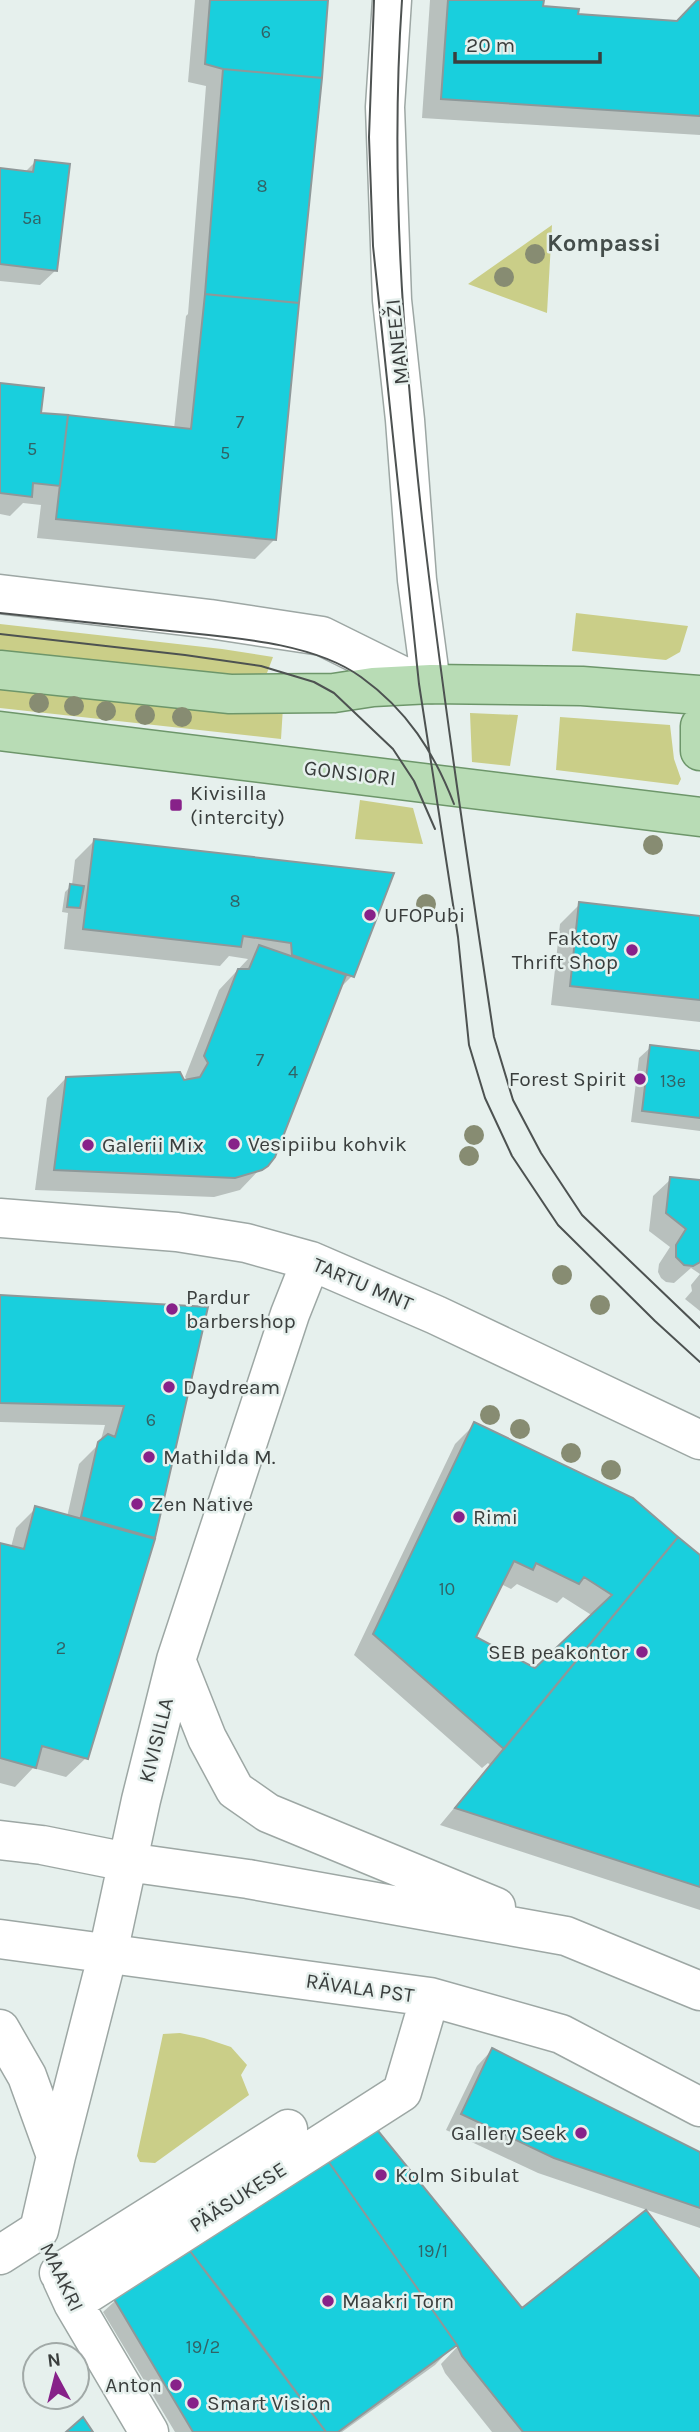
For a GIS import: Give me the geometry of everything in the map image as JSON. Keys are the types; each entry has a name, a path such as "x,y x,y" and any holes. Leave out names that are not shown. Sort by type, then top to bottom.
{"main road":[{"path":"0,670 230,694 334,693 425,684 582,686 700,695"},
{"path":"700,726 700,751"},
{"name":"GONSIORI","path":"0,731 700,817"}],"street":[{"name":"MANEEŽI","path":"392,0 385,107 392,300 405,420 425,684"},
{"path":"0,594 234,622 322,636 425,684"},
{"name":"TARTU MNT","path":"0,1218 177,1232 246,1243 311,1261 436,1315 700,1440"},
{"name":"KIVISILLA","path":"39,2230 55,2156 108,1954 127,1862 176,1660 290,1314 311,1261"},
{"path":"176,1660 207,1738 235,1790 268,1813 700,1991"},
{"path":"0,1840 248,1879 566,1936"},
{"name":"RÄVALA PST","path":"0,1939 430,1997 561,2034 700,2107"},
{"name":"PÄÄSUKESE","path":"66,2288 402,2092 430,1997"},
{"path":"0,2029 27,2076 55,2156"},
{"path":"66,2288 288,2129"},
{"path":"0,2255 39,2230"},
{"name":"MAAKRI","path":"39,2230 66,2288 149,2432"}],"green space":[{"path":"552,225 547,313 468,284"},
{"path":"576,613 688,626 680,652 666,660 572,651"},
{"path":"0,624 273,657 267,673 229,679 0,654"},
{"path":"0,685 283,707 281,739 0,708"},
{"path":"470,713 518,715 510,766 472,762"},
{"path":"560,717 670,725 674,759 681,779 678,785 556,770"},
{"path":"360,800 413,808 423,844 355,839"},
{"path":"180,2033 231,2047 247,2065 241,2075 249,2095 155,2163 140,2162 137,2156 163,2034"}],"building":[{"path":"210,0 328,0 322,78 223,69 205,64"},
{"path":"448,0 544,0 543,6 579,9 578,14 677,21 700,0 700,116 441,99"},
{"path":"223,69 322,78 299,303 205,294"},
{"path":"35,160 70,164 57,271 0,264 0,168 33,172"},
{"path":"205,294 299,303 276,540 56,519 68,415 191,429"},
{"path":"0,383 44,388 41,413 68,415 60,486 33,483 32,497 0,493"},
{"path":"94,839 394,873 354,977 292,955 291,943 243,936 241,947 83,929"},
{"path":"70,884 84,886 80,908 67,907"},
{"path":"579,902 700,916 700,1000 570,986"},
{"path":"259,945 346,975 275,1157 268,1166 235,1178 54,1170 66,1077 180,1072 184,1080 200,1077 208,1063 204,1056 238,969 249,969"},
{"path":"650,1045 700,1051 700,1118 642,1111"},
{"path":"670,1177 700,1180 700,1262 693,1266 684,1265 676,1257 676,1245 686,1229 666,1213"},
{"path":"0,1295 208,1307 155,1538 81,1517 98,1442 108,1434 115,1437 124,1406 0,1403"},
{"path":"474,1422 633,1498 678,1537 504,1749 373,1634","holes":["514,1561 533,1570 536,1563 579,1584 584,1577 612,1595 535,1668 476,1637"]},
{"path":"35,1506 155,1539 88,1759 42,1746 36,1768 0,1758 0,1543 24,1549"},
{"name":"SEB peakontor","path":"678,1537 700,1555 700,1887 455,1808"},
{"name":"Gallery Seek","path":"492,2048 700,2152 700,2208 554,2158 461,2114"},
{"path":"374,2126 522,2308 646,2210 700,2279 700,2432 523,2432 462,2356 457,2345 326,2158"},
{"name":"Maakri Torn","path":"326,2158 457,2345 338,2432 326,2432 190,2251"},
{"path":"190,2251 326,2432 193,2432 114,2299"},
{"path":"83,2417 93,2432 66,2432"}],"tram line":[{"path":"374,0 369,137 373,246 419,684 458,937 469,1045 485,1098 512,1156 558,1225 700,1362"},
{"path":"402,0 397,130 398,195 409,389 438,648 494,1037 513,1100 541,1153 582,1215 700,1328"},
{"path":"0,613 264,642 317,655 361,677 392,703 428,750 454,804"},
{"path":"0,634 261,666 314,682 334,693 393,749 414,781 435,829"}],"place":[{"name":"Kivisilla (intercity)","path":"176,805"},
{"name":"UFOPubi","path":"370,915"},
{"name":"Faktory Thrift Shop","path":"632,950"},
{"name":"Forest Spirit","path":"640,1079"},
{"name":"Vesipiibu kohvik","path":"234,1144"},
{"name":"Galerii Mix","path":"88,1145"},
{"name":"Pardur barbershop","path":"172,1309"},
{"name":"Daydream","path":"169,1387"},
{"name":"Mathilda M.","path":"149,1457"},
{"name":"Zen Native","path":"137,1504"},
{"name":"Rimi","path":"459,1517"},
{"name":"SEB peakontor","path":"642,1652"},
{"name":"Gallery Seek","path":"581,2133"},
{"name":"Kolm Sibulat","path":"381,2175"},
{"name":"Maakri Torn","path":"328,2301"},
{"name":"Anton","path":"176,2385"},
{"name":"Smart Vision","path":"193,2403"}],"district":[{"name":"Kompassi","path":"604,243"}]}
